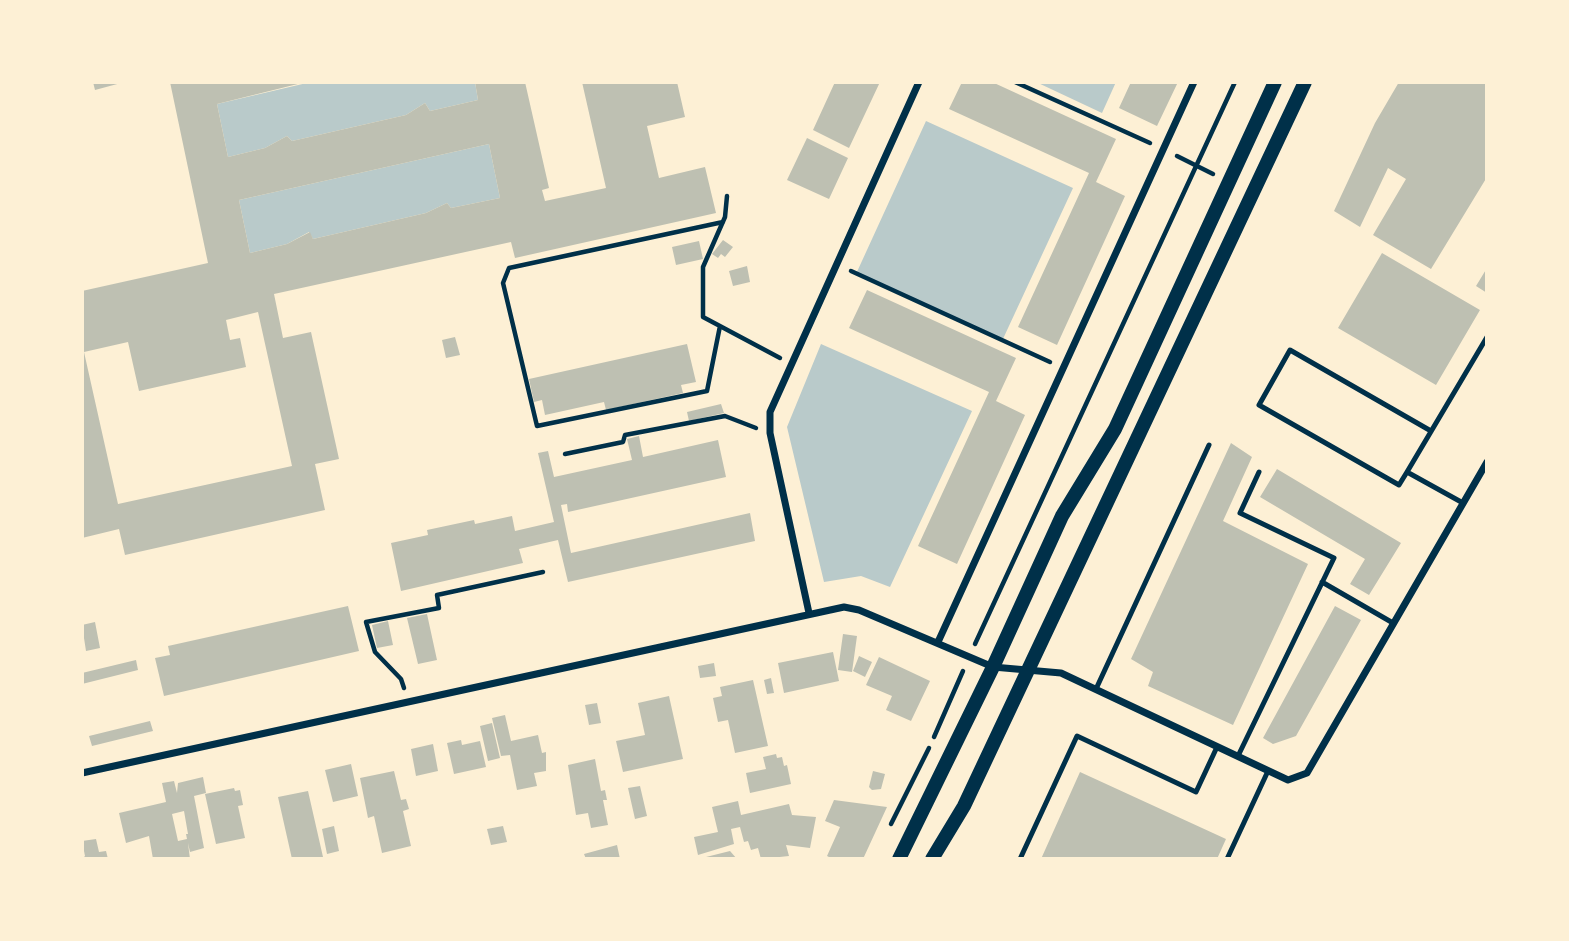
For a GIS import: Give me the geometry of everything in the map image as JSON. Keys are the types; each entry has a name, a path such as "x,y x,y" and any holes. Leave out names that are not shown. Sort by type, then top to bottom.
{"main road":[{"path":"899,859 993,667 1062,516 1115,429 1275,82"},
{"path":"932,859 964,806 1305,82"}],"street":[{"path":"808,613 770,433 769,412 919,82"},
{"path":"938,642 1194,82"},
{"path":"82,773 844,607 859,610 993,667 1061,673 1288,780 1307,773 1487,462"}],"lane":[{"path":"1431,431 1290,350 1259,405 1399,485 1487,337"},
{"path":"1096,689 1209,445"},
{"path":"1238,756 1334,558 1240,513 1259,472"},
{"path":"1408,472 1463,503"},
{"path":"1322,583 1393,623"},
{"path":"1020,859 1077,736 1196,792 1217,747"},
{"path":"1227,859 1268,771"}],"path":[{"path":"1015,82 1229,181"},
{"path":"886,836 1235,82"},
{"path":"727,196 723,222 703,267 703,317 791,364"},
{"path":"720,326 707,391 537,426 503,283 509,268 723,222"},
{"path":"835,263 1064,368"},
{"path":"565,454 623,442 625,435 725,416 770,433"},
{"path":"408,700 401,679 374,652 366,622 439,608 437,595 543,572"}],"shaded area":[{"path":"311,82 475,82 478,100 430,111 425,103 406,115 292,141 287,136 265,148 228,157 217,104"},
{"path":"1036,82 1116,82 1102,113"},
{"path":"926,121 1073,188 1002,341 856,274"},
{"path":"489,144 500,198 451,208 447,203 426,213 313,239 309,232 287,244 250,253 239,200"},
{"path":"821,344 972,411 890,587 861,576 824,582 787,427"}],"building":[{"path":"93,82 121,82 121,83 95,90"},
{"path":"170,82 306,82 217,104 228,157 265,148 287,136 292,141 406,115 425,103 430,111 478,100 475,82 525,82 549,188 542,190 545,201 606,188 582,82 677,82 685,117 647,126 659,178 705,167 716,213 515,258 511,242 274,294 283,338 311,332 339,459 315,464 325,510 125,555 119,529 82,538 82,291 208,263","holes":["489,144 500,198 451,208 447,203 426,213 313,239 310,232 287,244 250,253 239,200","258,312 292,466 118,504 84,352 128,342 139,391 246,367 240,338 230,340 226,320"]},
{"path":"835,82 880,82 849,148 813,130"},
{"path":"962,82 992,82 1116,139 1096,182 1125,196 1057,345 1018,327 1089,173 949,109"},
{"path":"1131,82 1178,82 1157,126 1119,108"},
{"path":"1399,82 1487,82 1487,177 1431,269 1373,235 1406,179 1388,168 1360,227 1334,211 1375,123"},
{"path":"807,138 848,158 829,199 787,180"},
{"path":"723,240 733,247 725,257 721,254 718,258 712,254"},
{"path":"699,241 703,259 676,265 672,247"},
{"path":"1382,253 1480,310 1436,385 1338,328"},
{"path":"747,266 750,282 733,286 729,271"},
{"path":"1487,268 1487,293 1476,286"},
{"path":"867,290 1016,358 996,401 1025,415 957,564 918,546 989,392 849,328"},
{"path":"455,337 460,355 446,358 442,340"},
{"path":"687,344 696,382 681,385 683,393 606,410 604,402 545,415 542,400 534,402 529,379"},
{"path":"721,404 724,413 689,421 687,412"},
{"path":"639,436 643,457 718,440 726,477 568,512 567,504 561,505 571,553 750,513 755,541 568,582 558,540 519,549 523,563 401,591 391,543 428,535 427,530 474,520 475,524 512,516 515,531 554,522 538,453 548,451 554,477 632,460 627,439"},
{"path":"1231,443 1252,457 1223,521 1308,564 1233,725 1148,686 1153,672 1131,659"},
{"path":"1277,469 1401,543 1369,595 1350,584 1365,559 1260,497"},
{"path":"348,606 359,651 164,696 155,658 170,655 168,646"},
{"path":"1335,606 1361,620 1296,736 1273,744 1263,738"},
{"path":"427,614 437,660 418,664 407,618"},
{"path":"388,621 393,645 377,648 372,625"},
{"path":"95,622 100,648 86,651 82,625"},
{"path":"843,634 857,636 852,672 838,670"},
{"path":"833,652 839,681 784,693 778,663"},
{"path":"859,656 872,662 865,677 853,671"},
{"path":"879,657 930,681 911,721 886,710 892,696 866,685"},
{"path":"136,660 138,670 82,684 82,673"},
{"path":"714,663 716,676 700,678 698,666"},
{"path":"771,678 774,693 767,694 764,680"},
{"path":"753,680 768,746 735,753 728,720 718,722 713,698 722,696 720,687"},
{"path":"669,696 683,759 623,772 616,741 645,735 638,703"},
{"path":"597,703 601,723 589,725 585,705"},
{"path":"505,715 511,741 538,735 542,753 546,752 546,771 534,773 537,786 517,790 510,755 501,756 492,718"},
{"path":"150,721 153,731 92,746 89,736"},
{"path":"492,723 500,758 488,761 480,726"},
{"path":"461,740 462,745 480,741 486,767 454,774 447,743"},
{"path":"433,744 438,771 416,776 411,749"},
{"path":"776,754 777,758 782,757 784,766 787,765 791,784 750,793 746,773 766,769 763,757"},
{"path":"595,759 601,791 605,790 607,800 603,800 608,825 591,828 588,813 576,815 568,765"},
{"path":"351,764 358,796 333,802 325,770"},
{"path":"394,771 401,800 406,799 409,809 403,811 411,846 382,853 374,816 368,818 360,778"},
{"path":"873,771 885,774 881,789 872,790 869,787"},
{"path":"1080,772 1226,839 1217,859 1041,859"},
{"path":"203,777 206,793 194,796 204,848 190,852 188,843 190,859 153,859 149,836 126,843 119,813 166,802 162,783 174,781 177,793 178,783","holes":["184,811 187,839 178,841 172,814"]},
{"path":"640,786 647,816 635,819 628,788"},
{"path":"234,788 235,791 240,790 243,805 238,806 245,838 216,844 205,794"},
{"path":"308,791 323,857 292,859 278,797"},
{"path":"834,800 887,807 863,859 833,859 827,856 840,827 825,821"},
{"path":"738,801 741,815 789,804 792,815 816,817 810,848 786,845 789,856 761,859 758,848 751,850 748,841 744,842 740,827 731,829 734,844 698,855 694,837 718,832 712,807"},
{"path":"334,826 339,851 327,854 322,829"},
{"path":"503,826 507,842 491,845 487,829"},
{"path":"96,839 99,852 106,851 108,859 82,859 85,856 82,841"},
{"path":"617,845 620,859 586,859 584,854"},
{"path":"730,851 737,859 702,859 702,858"}]}
